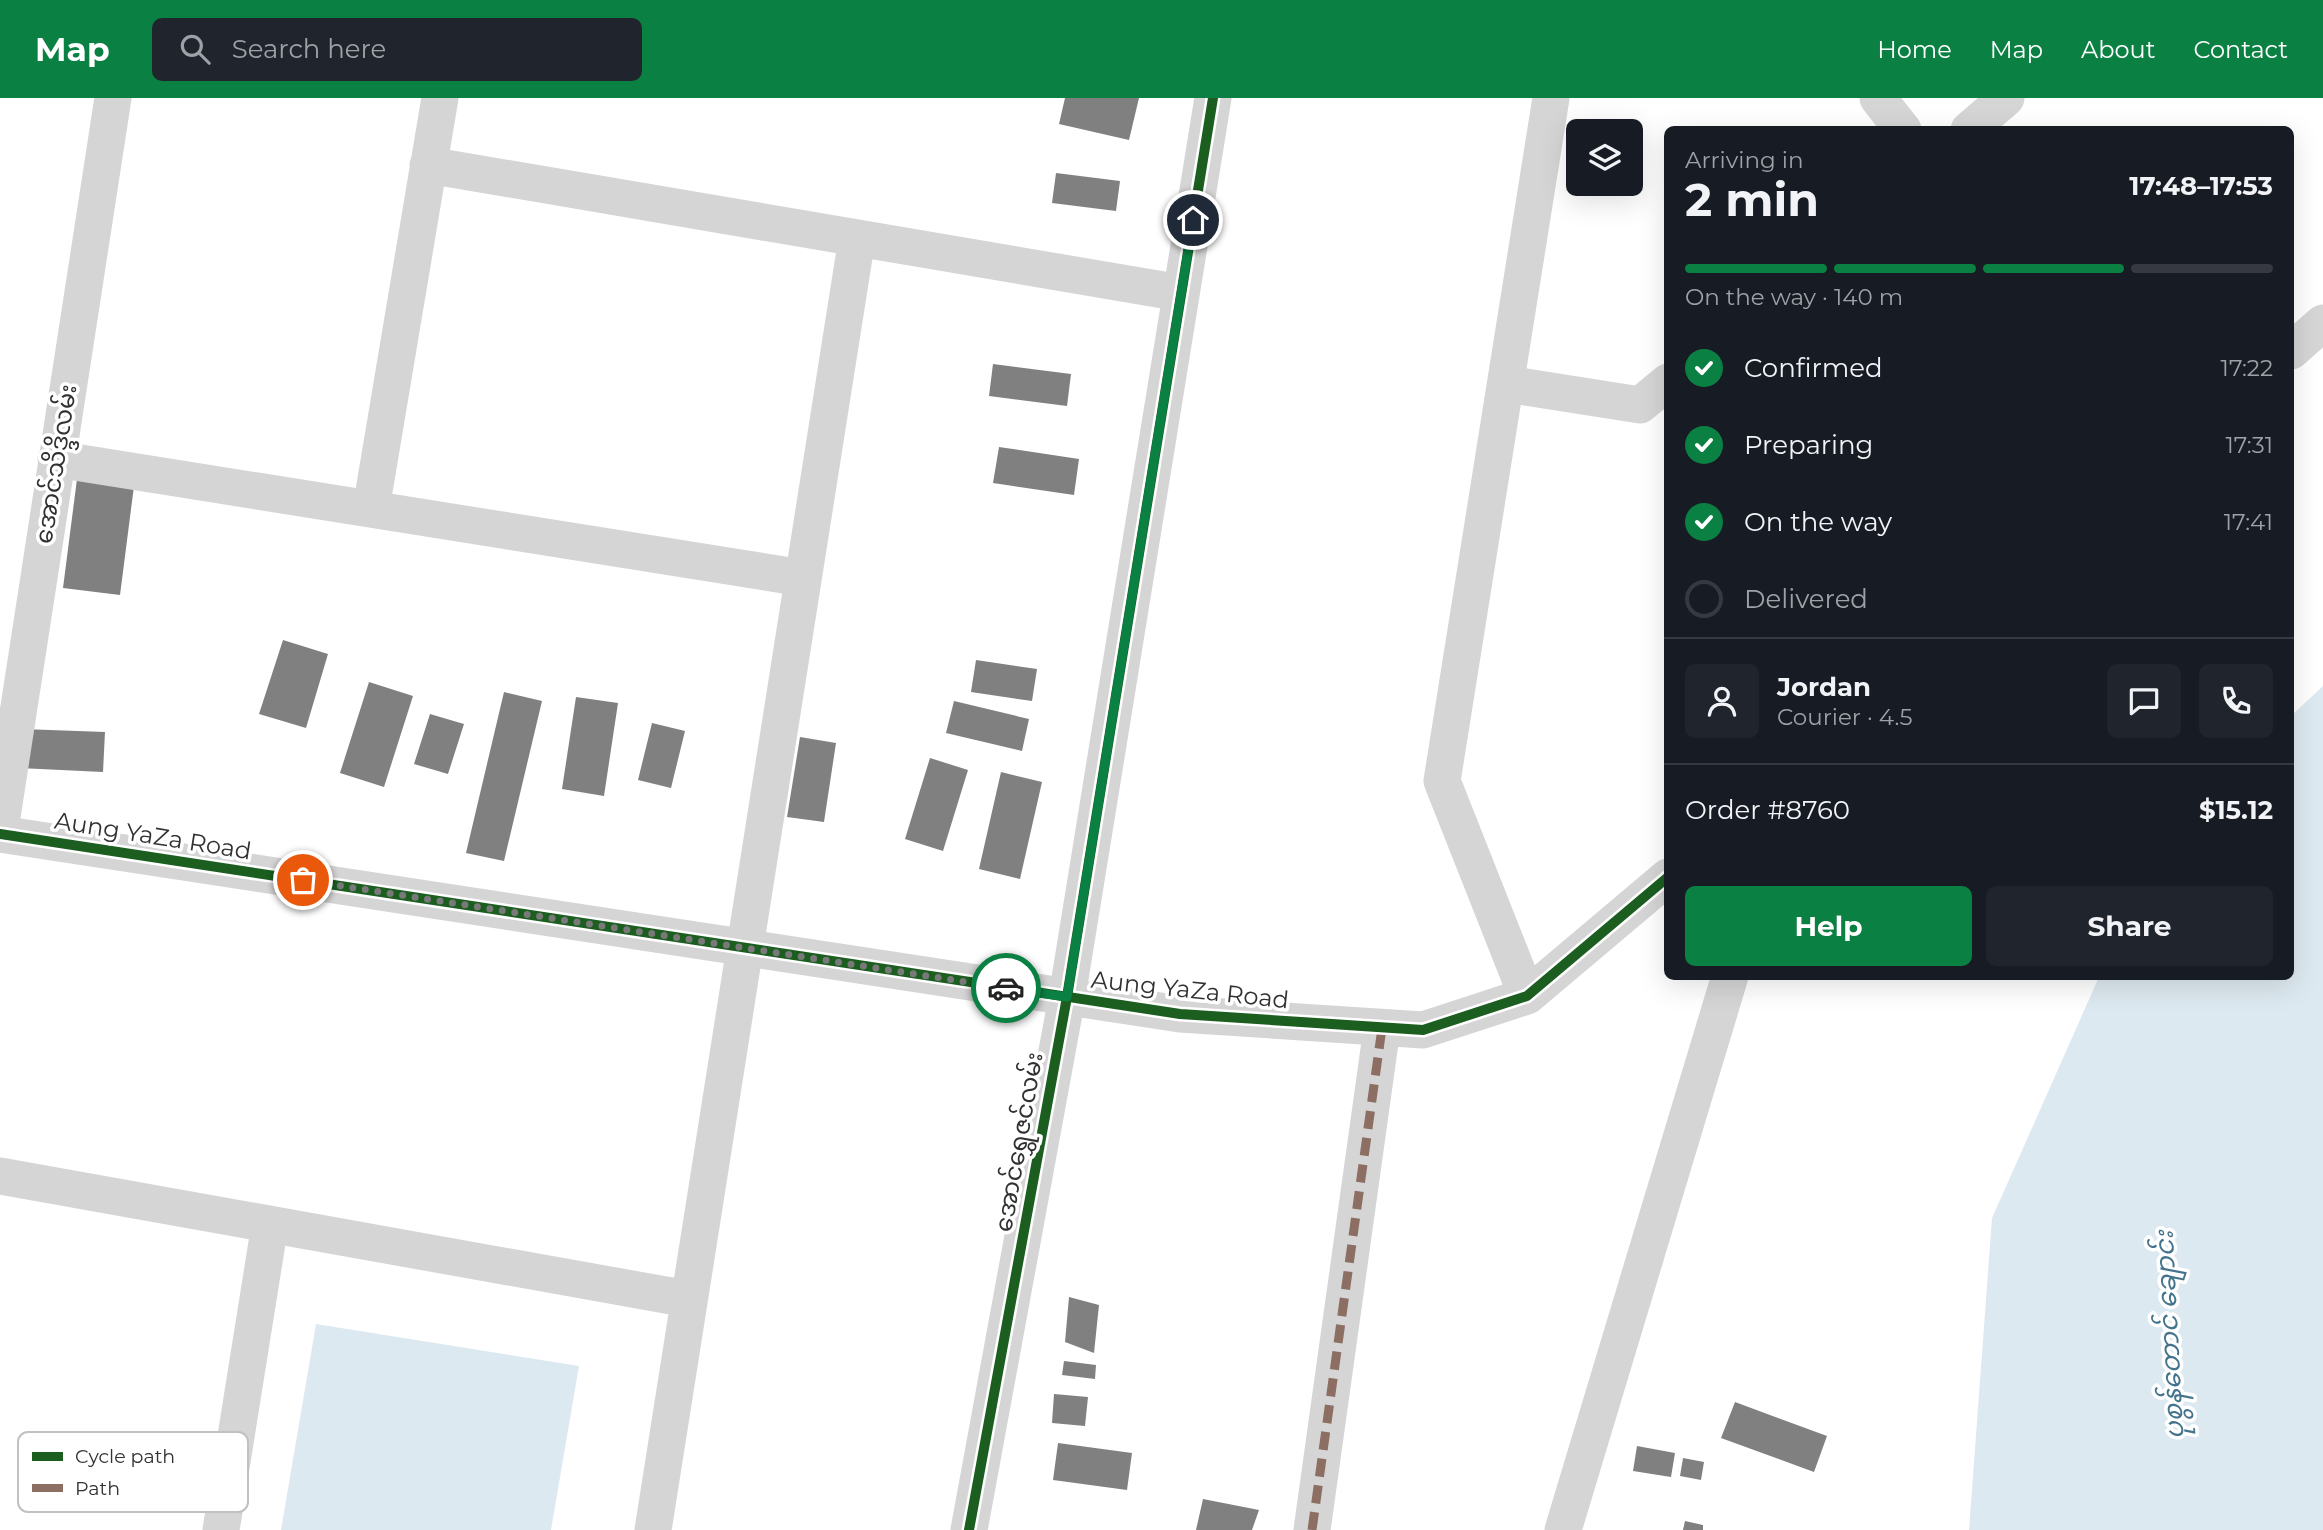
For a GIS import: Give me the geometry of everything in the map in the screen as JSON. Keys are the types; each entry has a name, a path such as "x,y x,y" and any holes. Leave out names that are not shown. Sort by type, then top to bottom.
{"street":[{"name":"အောင်သိဒ္ဒိလမ်း","path":"0,832 113,98"},
{"path":"371,509 440,98"},
{"name":"အောင်ရွှေဇင်လမ်း","path":"968,1530 1067,997 1213,98"},
{"path":"1527,996 1442,781 1552,98"},
{"path":"1878,98 1900,126"},
{"path":"1974,126 2006,98"},
{"path":"428,165 1181,293"},
{"path":"653,1530 858,238"},
{"path":"2294,348 2323,323"},
{"path":"1506,384 1640,405 1664,385"},
{"path":"57,459 803,578"},
{"name":"Aung YaZa Road","path":"0,832 1180,1014 1423,1030 1527,996 1664,880"},
{"path":"1563,1530 1729,980"},
{"path":"1312,1530 1382,1028"},
{"path":"0,1176 688,1299"},
{"path":"237,1432 270,1224"},
{"path":"221,1530 224,1512"}],"water":[{"name":"ပုစွန်တောင် ချောင်း","path":"2323,686 2323,1530 1969,1530 1992,1218 2098,980 2294,980 2294,713"},
{"path":"316,1324 579,1366 551,1530 281,1530"}],"building":[{"path":"1065,98 1139,98 1129,140 1059,124"},
{"path":"1056,173 1120,181 1116,211 1052,203"},
{"path":"993,364 1071,374 1067,406 989,396"},
{"path":"999,447 1079,459 1074,495 993,483"},
{"path":"77,479 134,486 120,595 63,588"},
{"path":"283,640 328,654 306,728 259,714"},
{"path":"976,660 1037,669 1032,701 971,692"},
{"path":"369,682 413,696 384,787 340,773"},
{"path":"504,692 542,701 504,861 466,853"},
{"path":"576,697 618,703 604,796 562,789"},
{"path":"954,701 1029,719 1022,751 946,733"},
{"path":"430,714 464,724 448,774 414,764"},
{"path":"652,723 685,731 671,788 638,780"},
{"path":"22,729 105,732 103,772 19,768"},
{"path":"800,737 836,743 824,822 787,817"},
{"path":"930,758 968,770 943,851 905,839"},
{"path":"1001,772 1042,782 1020,879 979,869"},
{"path":"1069,1297 1099,1305 1094,1353 1065,1342"},
{"path":"1064,1361 1096,1365 1095,1379 1062,1375"},
{"path":"1054,1394 1088,1397 1085,1426 1052,1423"},
{"path":"1735,1402 1827,1436 1814,1472 1721,1438"},
{"path":"1058,1443 1132,1453 1127,1490 1053,1480"},
{"path":"1637,1446 1675,1453 1671,1477 1633,1471"},
{"path":"1683,1458 1704,1462 1701,1480 1680,1476"},
{"path":"1203,1499 1259,1510 1252,1530 1196,1530"},
{"path":"1685,1521 1703,1525 1703,1530 1683,1530"}],"marked path":[{"path":"1312,1530 1382,1028"}],"cycle path":[{"path":"969,1530 1067,997 1213,98"},
{"path":"0,834 1180,1014 1423,1030 1527,996 1664,880"}],"way so far":[{"path":"303,880 1006,988"}],"route":[{"path":"1006,988 1067,997 1193,220"}]}
